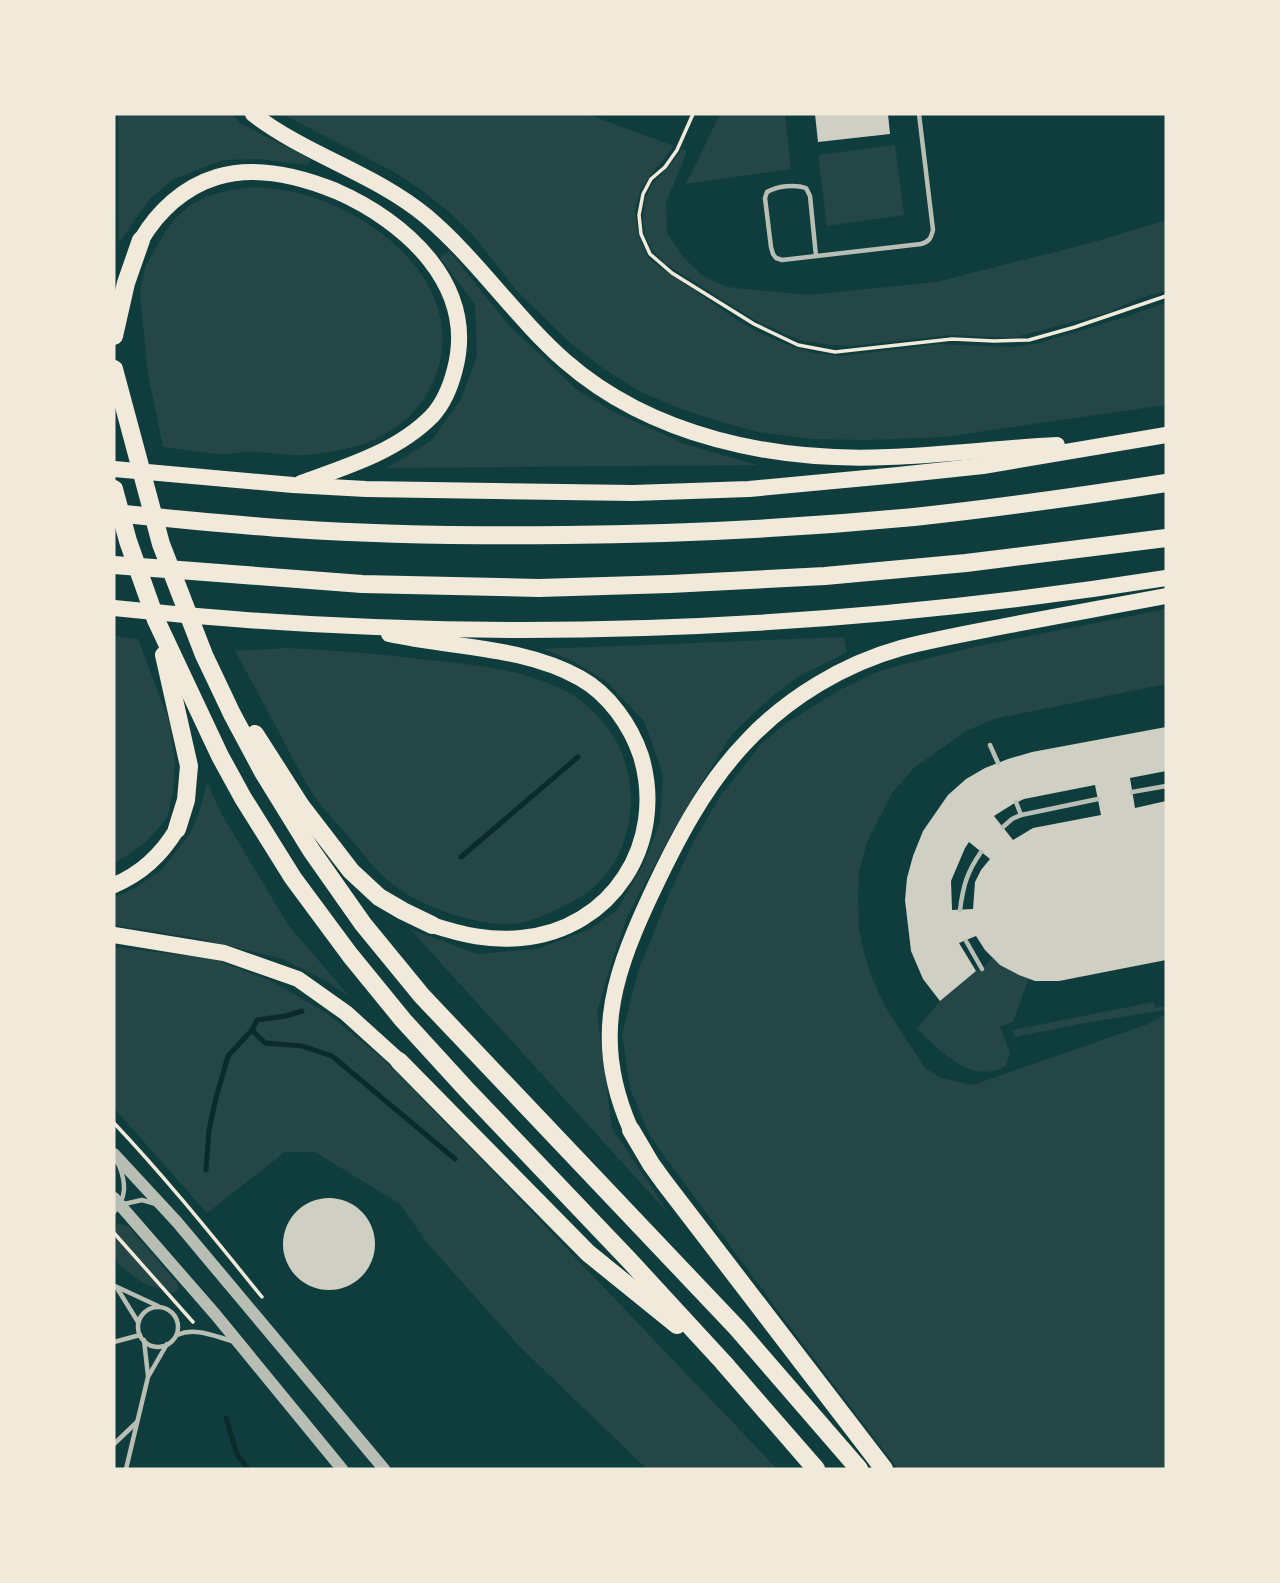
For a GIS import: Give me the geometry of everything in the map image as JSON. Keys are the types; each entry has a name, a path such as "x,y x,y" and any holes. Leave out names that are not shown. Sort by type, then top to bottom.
{"highway":[{"path":"253,114 301,145 393,193 425,215 567,362 622,401 694,433 733,444 831,457 887,457 994,448 1129,442"},
{"path":"114,336 126,283 142,240 154,220 185,191 216,177 236,173 299,178 370,208 390,221 425,253 439,272 456,308 459,345 452,381 434,414 400,442 293,485"},
{"path":"114,369 161,544 204,654 232,714 287,813 336,887 391,959 453,1030 737,1328 859,1469"},
{"path":"114,469 293,485 419,490 619,493 750,489 984,466 1166,435"},
{"path":"114,513 295,529 408,534 637,534 773,528 911,517 1002,507 1166,483"},
{"path":"114,489 128,541 156,621 220,756 293,878 343,947 403,1020 629,1259 816,1469"},
{"path":"114,565 376,584 539,588 825,576 965,563 1166,538"},
{"path":"116,608 353,626 585,629 886,614 1060,594 1166,578"},
{"path":"884,1469 664,1182 631,1130 614,1083 609,1045 612,1006 622,962 658,879 690,818 746,741 796,698 835,675 883,654 947,638 1166,596"},
{"path":"114,885 149,864 160,854 177,829 187,800 189,766 156,621"},
{"path":"204,654 301,806 351,871 379,897 432,925 462,935 490,939 523,938 552,931 578,920 601,905 620,884 635,861 644,832 648,800 637,744 624,720 606,699 582,679 551,665 512,654 411,639 353,626"},
{"path":"114,935 224,953 298,979 346,1013 399,1061 588,1253 723,1362"}],"street":[{"path":"114,1154 163,1207 384,1469"},
{"path":"116,1205 239,1343 342,1469"}],"lane":[{"path":"816,256 810,196 806,188 786,187 767,192 765,198 773,254 782,260 921,244 931,237 933,230 919,114"},
{"path":"990,745 998,763"},
{"path":"1132,792 1166,786"},
{"path":"1003,827 1021,815 1098,799"},
{"path":"1016,802 1021,815"},
{"path":"960,910 970,867 981,852"},
{"path":"966,941 982,969"},
{"path":"114,1154 125,1188 116,1205"},
{"path":"116,1205 142,1200 163,1207"},
{"path":"115,1285 164,1307 175,1316 178,1322 176,1336"},
{"path":"115,1285 138,1323 148,1377"},
{"path":"138,1323 145,1311 158,1306"},
{"path":"126,1469 148,1377 167,1344 183,1332 203,1332 239,1343"},
{"path":"114,1342 142,1338 155,1346 167,1344"},
{"path":"114,1444 138,1421"}],"path":[{"path":"693,114 677,150 665,167 651,179 643,194 639,215 641,234 650,254 672,273 754,324 798,345 835,352 952,339 1029,340 1166,296"},
{"path":"114,1123 263,1298"},
{"path":"114,1233 203,1332"}],"shaded area":[{"path":"118,114 231,114 242,124 310,159 308,165 259,159 223,160 172,180 148,201 119,243"},
{"path":"282,114 587,114 674,146 640,191 635,210 638,234 649,259 758,332 815,353 840,356 939,344 1013,347 1039,343 1166,303 1166,405 944,437 868,440 810,439 758,432 681,409 641,392 571,344 516,290 475,237 420,189 394,172"},
{"path":"720,114 785,114 791,169 686,184"},
{"path":"895,145 904,215 827,226 818,155"},
{"path":"682,149 687,151 666,203 667,233 683,257 702,275 726,287 808,295 936,282 1087,244 1166,220 1166,291 1140,298 1107,313 1012,338 952,335 851,346 799,340 758,322 667,265 652,250 645,235 645,198 652,185"},
{"path":"254,187 306,195 334,205 362,220 387,238 410,260 427,284 439,311 442,341 437,372 426,395 411,414 392,430 369,442 306,455 248,452 224,454 163,447 148,374 140,295 146,265 165,232 189,206 205,197"},
{"path":"449,251 508,324 576,389 614,412 685,444 757,465 387,468 432,440 461,399 477,356 475,305 440,258"},
{"path":"1166,609 1166,684 994,719 966,731 914,768 892,793 867,842 859,872 858,898 859,929 864,953 883,1003 925,1068 941,1078 973,1085 1148,1024 1166,1014 1166,1469 898,1469 790,1327 648,1132 630,1088 622,1035 637,975 669,894 692,845 719,798 762,743 788,722 841,689 877,672 900,665 979,646"},
{"path":"114,636 138,639 170,723 175,762 173,792 167,818 145,843 114,864"},
{"path":"844,637 847,652 798,677 770,698 732,734 672,832 628,915 612,960 597,1013 612,1128 669,1214 410,929 477,954 537,949 590,929 617,910 643,865 660,822 663,775 644,721 607,682 573,661 543,649"},
{"path":"287,648 376,654 500,669 552,684 576,697 597,715 614,737 629,781 631,800 625,838 608,872 586,894 554,911 514,924 485,922 454,915 399,889 375,868 316,798 235,651"},
{"path":"207,782 222,815 289,926 349,996 283,959 196,938 114,925 114,897 135,888 161,870 189,835 200,810"},
{"path":"114,947 214,959 271,981 328,1014 383,1059 777,1469 647,1469 520,1347 429,1245 400,1204 315,1152 285,1152 207,1213 114,1108"},
{"path":"993,958 1000,965 1029,978 1013,1022 1000,1027 1010,1053 1006,1066 981,1072 969,1069 946,1056 917,1029 940,1001"},
{"path":"1153,1002 1156,1008 1166,1006 1166,1010 1015,1037 1012,1030"},
{"path":"118,1223 129,1227 177,1283 178,1289 174,1293 144,1284 119,1265 114,1256 114,1229"}],"building":[{"path":"815,114 888,114 890,134 818,142"},
{"path":"1166,727 1166,771 1130,778 1135,808 1166,801 1166,960 1059,981 1035,981 1000,965 976,936 959,943 976,971 940,1001 923,979 911,951 905,900 913,856 923,831 948,795 966,779 985,768 1032,752","holes":["1095,785 1101,815 1033,828 1013,840 994,816 1024,799","969,842 990,859 975,882 973,909 952,910 951,881"]},
{"path":"329,1198 355,1206 367,1218 375,1244 367,1270 355,1282 329,1290 303,1282 291,1270 283,1244 291,1218 303,1206"}],"waterway":[{"path":"461,857 578,757"},
{"path":"206,1170 209,1130 228,1056 252,1030 257,1020 302,1011"},
{"path":"252,1030 265,1043 302,1046 332,1056 455,1159"},
{"path":"226,1418 237,1454 248,1469"}]}
